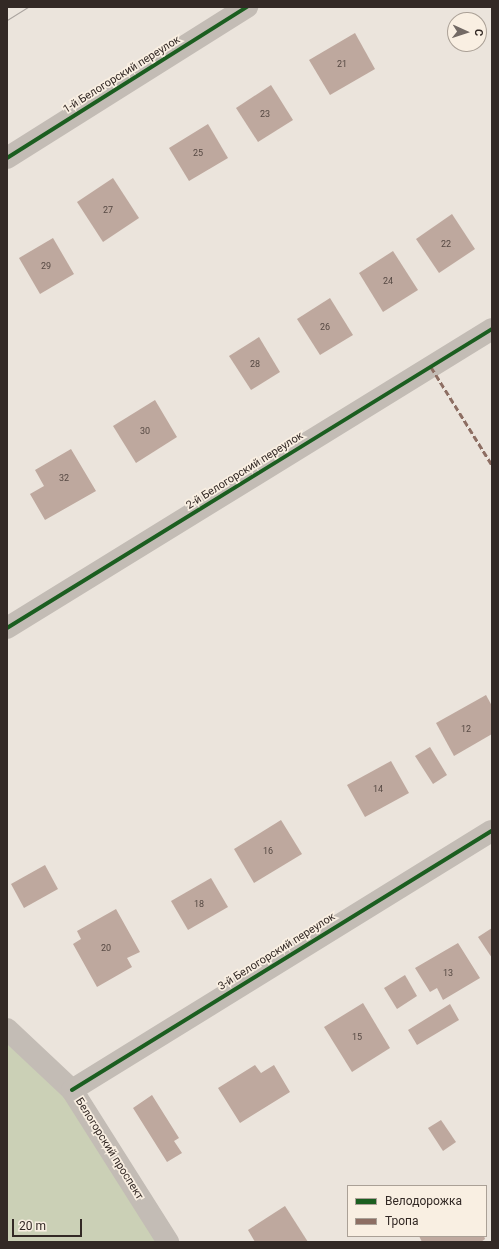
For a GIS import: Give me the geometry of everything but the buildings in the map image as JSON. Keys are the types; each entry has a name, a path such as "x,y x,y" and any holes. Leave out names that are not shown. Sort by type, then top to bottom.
{"street":[{"name":"1-й Белогорский переулок","path":"7,158 247,7"},
{"name":"2-й Белогорский переулок","path":"7,628 492,329"},
{"name":"3-й Белогорский переулок","path":"72,1090 492,831"},
{"name":"Белогорский проспект","path":"7,1029 72,1090 168,1242"}],"green space":[{"path":"7,1040 69,1101 156,1242 7,1242"}],"tram line":[{"path":"7,20 28,7"}],"marked path":[{"path":"431,367 492,465"}],"cycle path":[{"path":"7,158 247,7"},
{"path":"7,628 492,329"},
{"path":"72,1090 492,831"}]}
